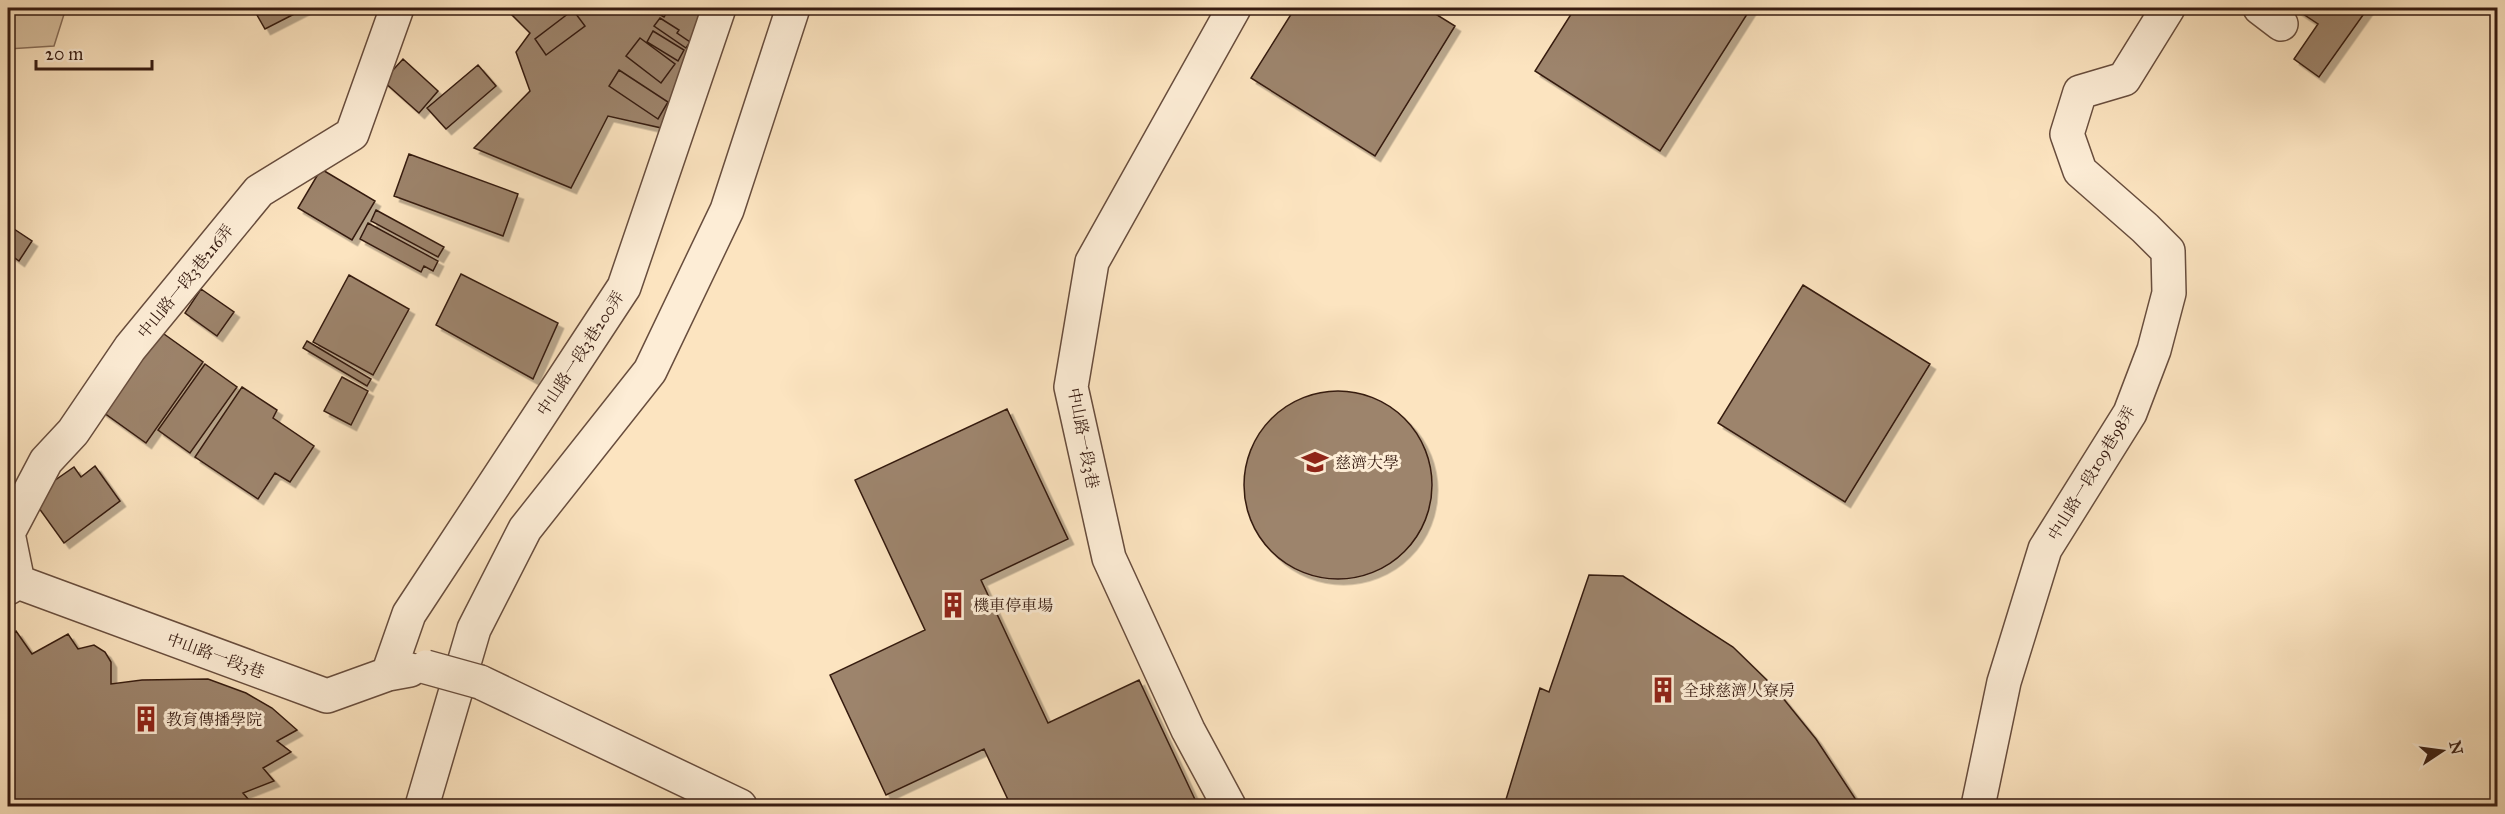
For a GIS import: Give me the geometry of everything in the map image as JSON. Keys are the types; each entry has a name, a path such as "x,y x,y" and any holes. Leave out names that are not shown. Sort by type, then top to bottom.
{"lane":[{"name":"中山路一段3巷216弄","path":"13,585 8,532 46,462 73,432 130,348 259,191 352,134 397,8"},
{"name":"中山路一段3巷200弄","path":"388,674 409,614 624,287 719,8"},
{"path":"422,807 474,629 525,529 650,370 727,210 793,8"},
{"name":"中山路一段3巷","path":"1229,807 1188,730 1109,558 1071,387 1092,262 1234,8"},
{"name":"中山路一段109巷98弄","path":"1978,807 2004,682 2045,549 2130,413 2154,350 2169,294 2168,251 2080,171 2067,134 2080,92 2124,79 2168,8"},
{"name":"中山路一段3巷","path":"13,585 327,696 388,674 426,667 480,682 740,807"}],"shaded area":[{"path":"8,8 66,8 54,46 8,49"}],"building":[{"path":"253,8 306,8 265,29"},
{"path":"505,8 707,8 666,129 608,116 571,188 474,148 530,91 516,52 530,33"},
{"path":"670,8 664,17 652,10"},
{"path":"1295,8 1426,8 1455,26 1375,156 1251,78"},
{"path":"1575,8 1751,8 1660,151 1535,71"},
{"path":"2294,8 2368,8 2319,77 2294,59 2318,24"},
{"path":"573,10 585,26 546,55 535,39"},
{"path":"660,18 679,30 677,33 690,42 686,48 654,26"},
{"path":"653,31 684,50 678,61 647,42"},
{"path":"640,38 675,64 661,83 626,56"},
{"path":"403,59 438,91 419,113 383,81"},
{"path":"478,65 496,86 446,129 427,108"},
{"path":"619,70 668,102 658,119 609,86"},
{"path":"409,154 518,194 503,236 394,196"},
{"path":"321,169 375,201 352,240 298,208"},
{"path":"376,210 444,247 438,257 371,221"},
{"path":"368,223 438,261 433,271 424,266 421,272 360,239"},
{"path":"8,225 32,241 19,261 8,253"},
{"path":"461,274 558,323 533,379 436,325"},
{"path":"349,275 409,309 373,375 313,342"},
{"path":"1803,285 1930,364 1845,502 1718,423"},
{"path":"201,289 234,312 217,336 185,313"},
{"path":"157,329 203,362 146,443 100,410"},
{"path":"307,341 371,379 367,386 303,348"},
{"path":"205,364 237,387 190,453 158,430"},
{"path":"342,377 368,391 351,425 324,411"},
{"path":"242,387 277,410 273,418 314,446 290,482 275,473 258,499 195,457"},
{"path":"1329,391 1347,391 1374,398 1405,418 1425,449 1432,485 1425,521 1405,552 1374,572 1347,579 1329,579 1294,568 1278,558 1265,545 1248,512 1244,494 1244,476 1255,441 1265,425 1278,412 1311,395"},
{"name":"機車停車場","path":"1007,409 1068,539 981,580 1048,723 1139,680 1198,806 1011,806 984,749 886,795 830,675 925,630 855,480"},
{"path":"95,466 120,501 64,543 31,497 74,467 81,477"},
{"name":"全球慈濟人寮房","path":"1589,575 1623,576 1733,647 1774,687 1816,739 1860,806 1504,806 1540,688 1549,692"},
{"name":"教育傳播學院","path":"16,631 32,654 68,634 78,649 94,645 105,652 111,662 111,684 142,680 208,679 246,693 272,708 297,730 277,741 291,752 263,768 274,781 243,793 254,806 8,806 8,637"}],"place":[{"name":"慈濟大學","path":"1315,462"},
{"name":"機車停車場","path":"953,605"},
{"name":"全球慈濟人寮房","path":"1663,690"},
{"name":"教育傳播學院","path":"146,719"}]}
